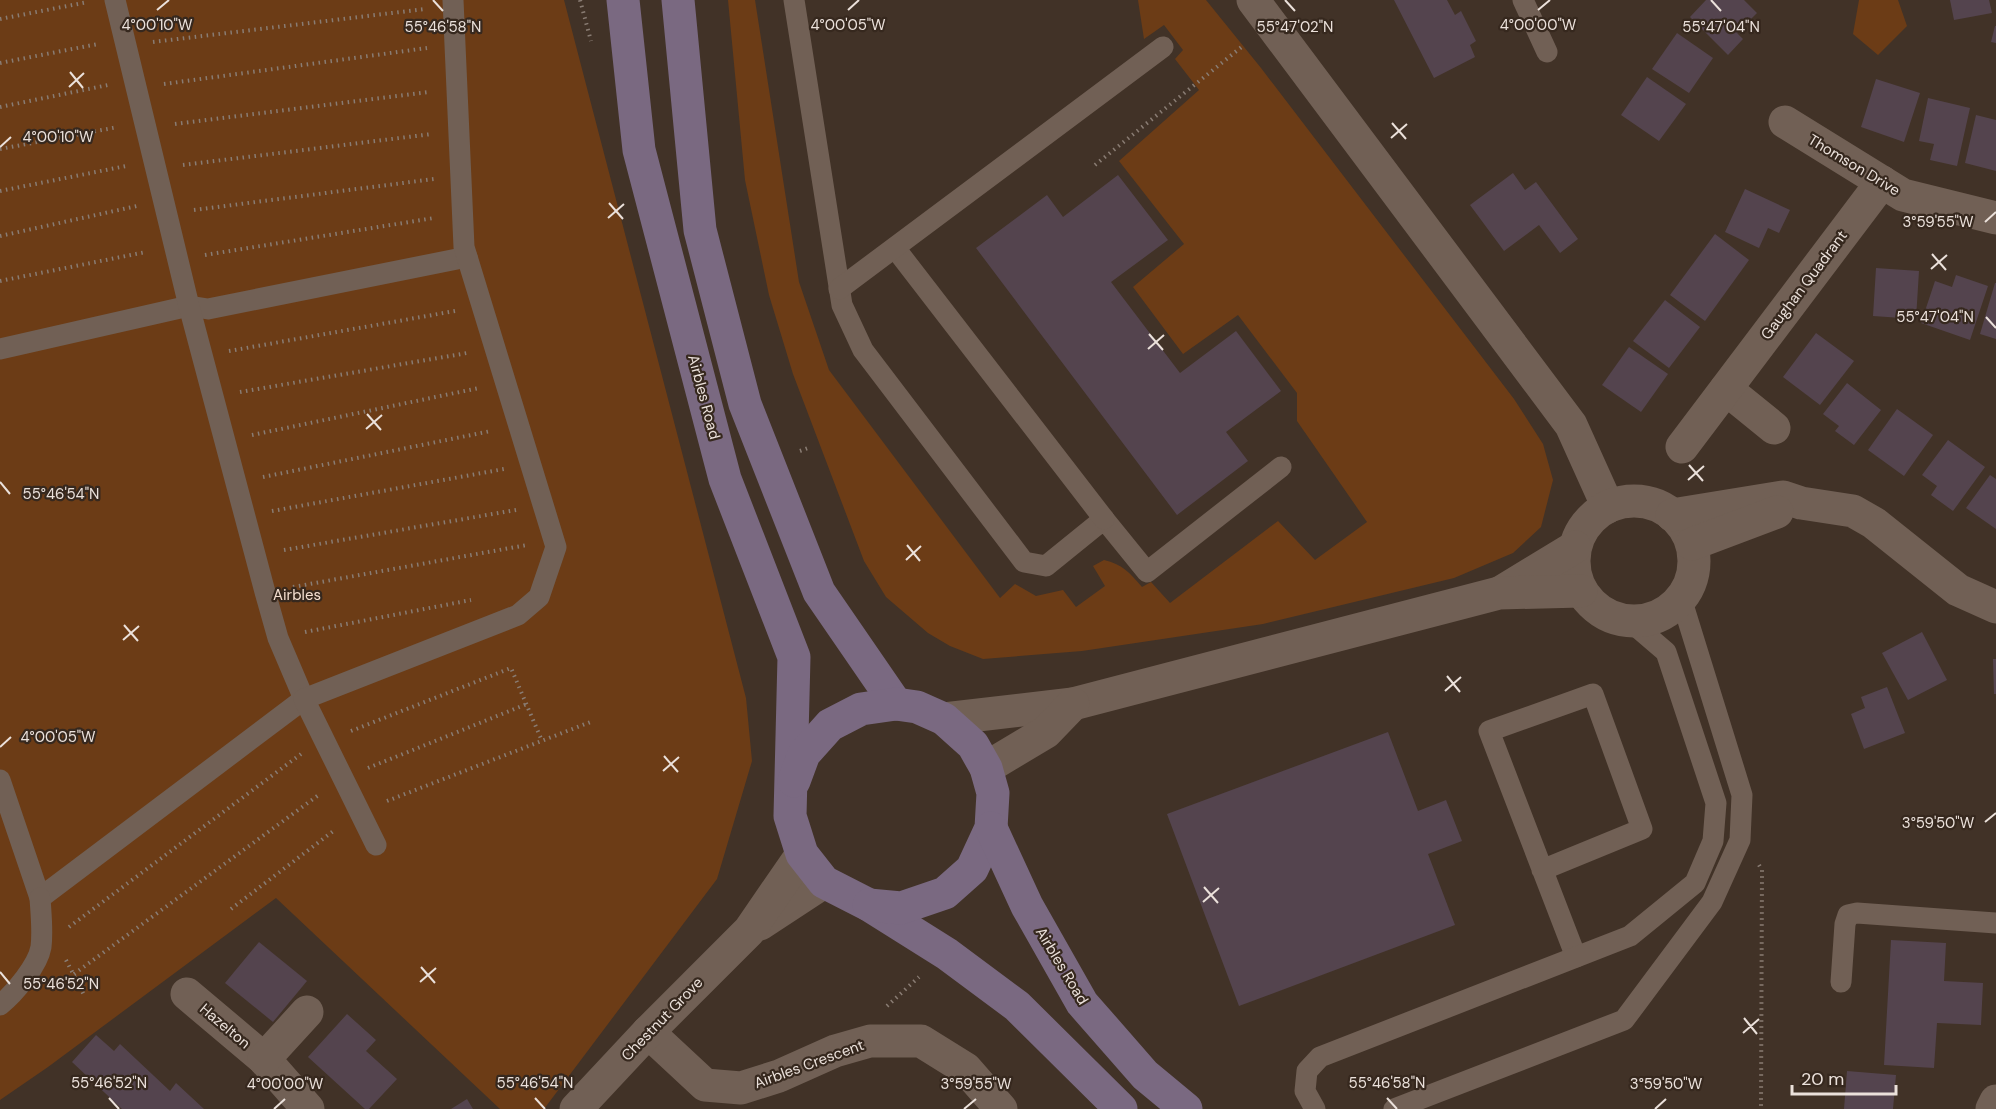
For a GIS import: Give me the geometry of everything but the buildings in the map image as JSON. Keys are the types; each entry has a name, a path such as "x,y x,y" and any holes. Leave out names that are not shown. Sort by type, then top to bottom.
{"main road":[{"name":"Airbles Road","path":"623,0 639,150 725,479 794,657 790,816 802,854 824,882 869,905 947,954 1017,1006 1121,1109"},
{"path":"678,0 700,230 746,404 819,592 896,704"},
{"name":"Airbles Road","path":"791,787 804,754 830,725 861,709 896,704 917,707 944,719 973,745 986,768 993,793 991,828 972,869 945,893 901,908 869,905"},
{"name":"Airbles Road","path":"991,828 1027,906 1082,1003 1145,1075 1186,1109"}],"street":[{"path":"1262,12 1571,425 1608,507"},
{"name":"Thomson Drive","path":"1785,122 1903,195 1996,218"},
{"name":"Gaughan Quadrant","path":"1682,447 1882,182"},
{"path":"1726,389 1774,428"},
{"path":"1672,514 1783,497 1801,503 1853,511 1874,524 1958,590 1996,607"},
{"path":"1628,502 1653,505 1672,514 1685,530 1692,544 1694,563 1691,580 1682,598 1666,612 1656,617 1631,622 1611,617 1593,606 1581,591 1575,570 1575,547 1584,528 1598,513 1608,507 1628,502"},
{"path":"1692,544 1801,503"},
{"path":"1499,593 1575,547"},
{"path":"944,719 1073,704 1499,593 1581,591"},
{"path":"986,768 1047,732 1073,704"},
{"name":"Chestnut Grove","path":"576,1109 648,1032 749,931 802,854"},
{"name":"Chestnut Grove","path":"749,931 824,882"},
{"name":"Hazelton","path":"187,994 264,1059 308,1109"},
{"name":"Hazelton","path":"264,1059 307,1012"},
{"name":"Airbles Crescent","path":"648,1032 705,1085 741,1088 779,1076 835,1051 870,1041 921,1041 966,1069 1001,1109"},
{"path":"1992,1109 1996,1101"}],"lane":[{"path":"115,0 189,306 278,638 304,699 376,845"},
{"path":"794,0 842,305 863,350 1024,562 1046,566 1104,519"},
{"path":"1522,0 1547,52"},
{"path":"40,898 304,699 518,615 539,597 556,547 464,247 453,3"},
{"path":"840,289 1162,47"},
{"path":"895,248 1147,572 1281,466"},
{"path":"0,349 189,306 208,309 467,257"},
{"path":"1394,1109 1624,1020 1712,902 1740,840 1742,795 1682,598"},
{"path":"1315,1109 1305,1091 1307,1071 1320,1057 1630,936 1695,883 1713,841 1716,803 1666,652 1631,622"},
{"path":"1542,870 1642,829 1593,694 1489,731 1542,870 1576,957"},
{"path":"0,780 40,898 48,931 26,976 0,1005"},
{"path":"1841,981 1845,924 1848,915 1857,913 1996,923"}],"path":[{"path":"0,19 89,2"},
{"path":"0,63 110,42 126,45 453,3"},
{"path":"1095,165 1262,12"},
{"path":"0,107 136,84 455,45"},
{"path":"0,149 145,125 457,88"},
{"path":"0,191 155,165 459,131"},
{"path":"0,236 165,207 461,176"},
{"path":"0,281 176,253 462,213"},
{"path":"202,356 482,306"},
{"path":"213,396 495,348"},
{"path":"224,440 505,382"},
{"path":"236,483 519,425"},
{"path":"245,516 530,464"},
{"path":"256,555 543,505"},
{"path":"265,592 554,540"},
{"path":"278,638 473,600"},
{"path":"85,997 48,931 324,740 511,668 542,741"},
{"path":"74,974 343,778 527,704"},
{"path":"231,909 359,812 593,721"},
{"path":"1761,1109 1762,870"},
{"path":"870,1041 881,1012 947,954"}],"green space":[{"name":"Airbles","path":"0,0 564,0 746,698 752,761 717,879 544,1109 500,1109 276,898 0,1100"},
{"path":"728,0 755,0 799,282 829,370 1000,598 1015,584 1036,596 1063,590 1076,607 1105,586 1093,566 1104,560 1125,570 1142,587 1151,582 1170,603 1278,521 1315,560 1367,522 1297,421 1297,393 1238,315 1183,354 1133,287 1184,244 1119,161 1199,90 1175,59 1183,50 1164,25 1144,39 1138,0 1206,0 1261,68 1514,399 1543,444 1553,480 1541,527 1513,553 1454,578 1263,624 1082,651 983,659 950,646 928,633 886,597 864,561 793,374 769,295 745,180"},
{"path":"1859,0 1898,0 1907,26 1878,55 1853,34"}]}
